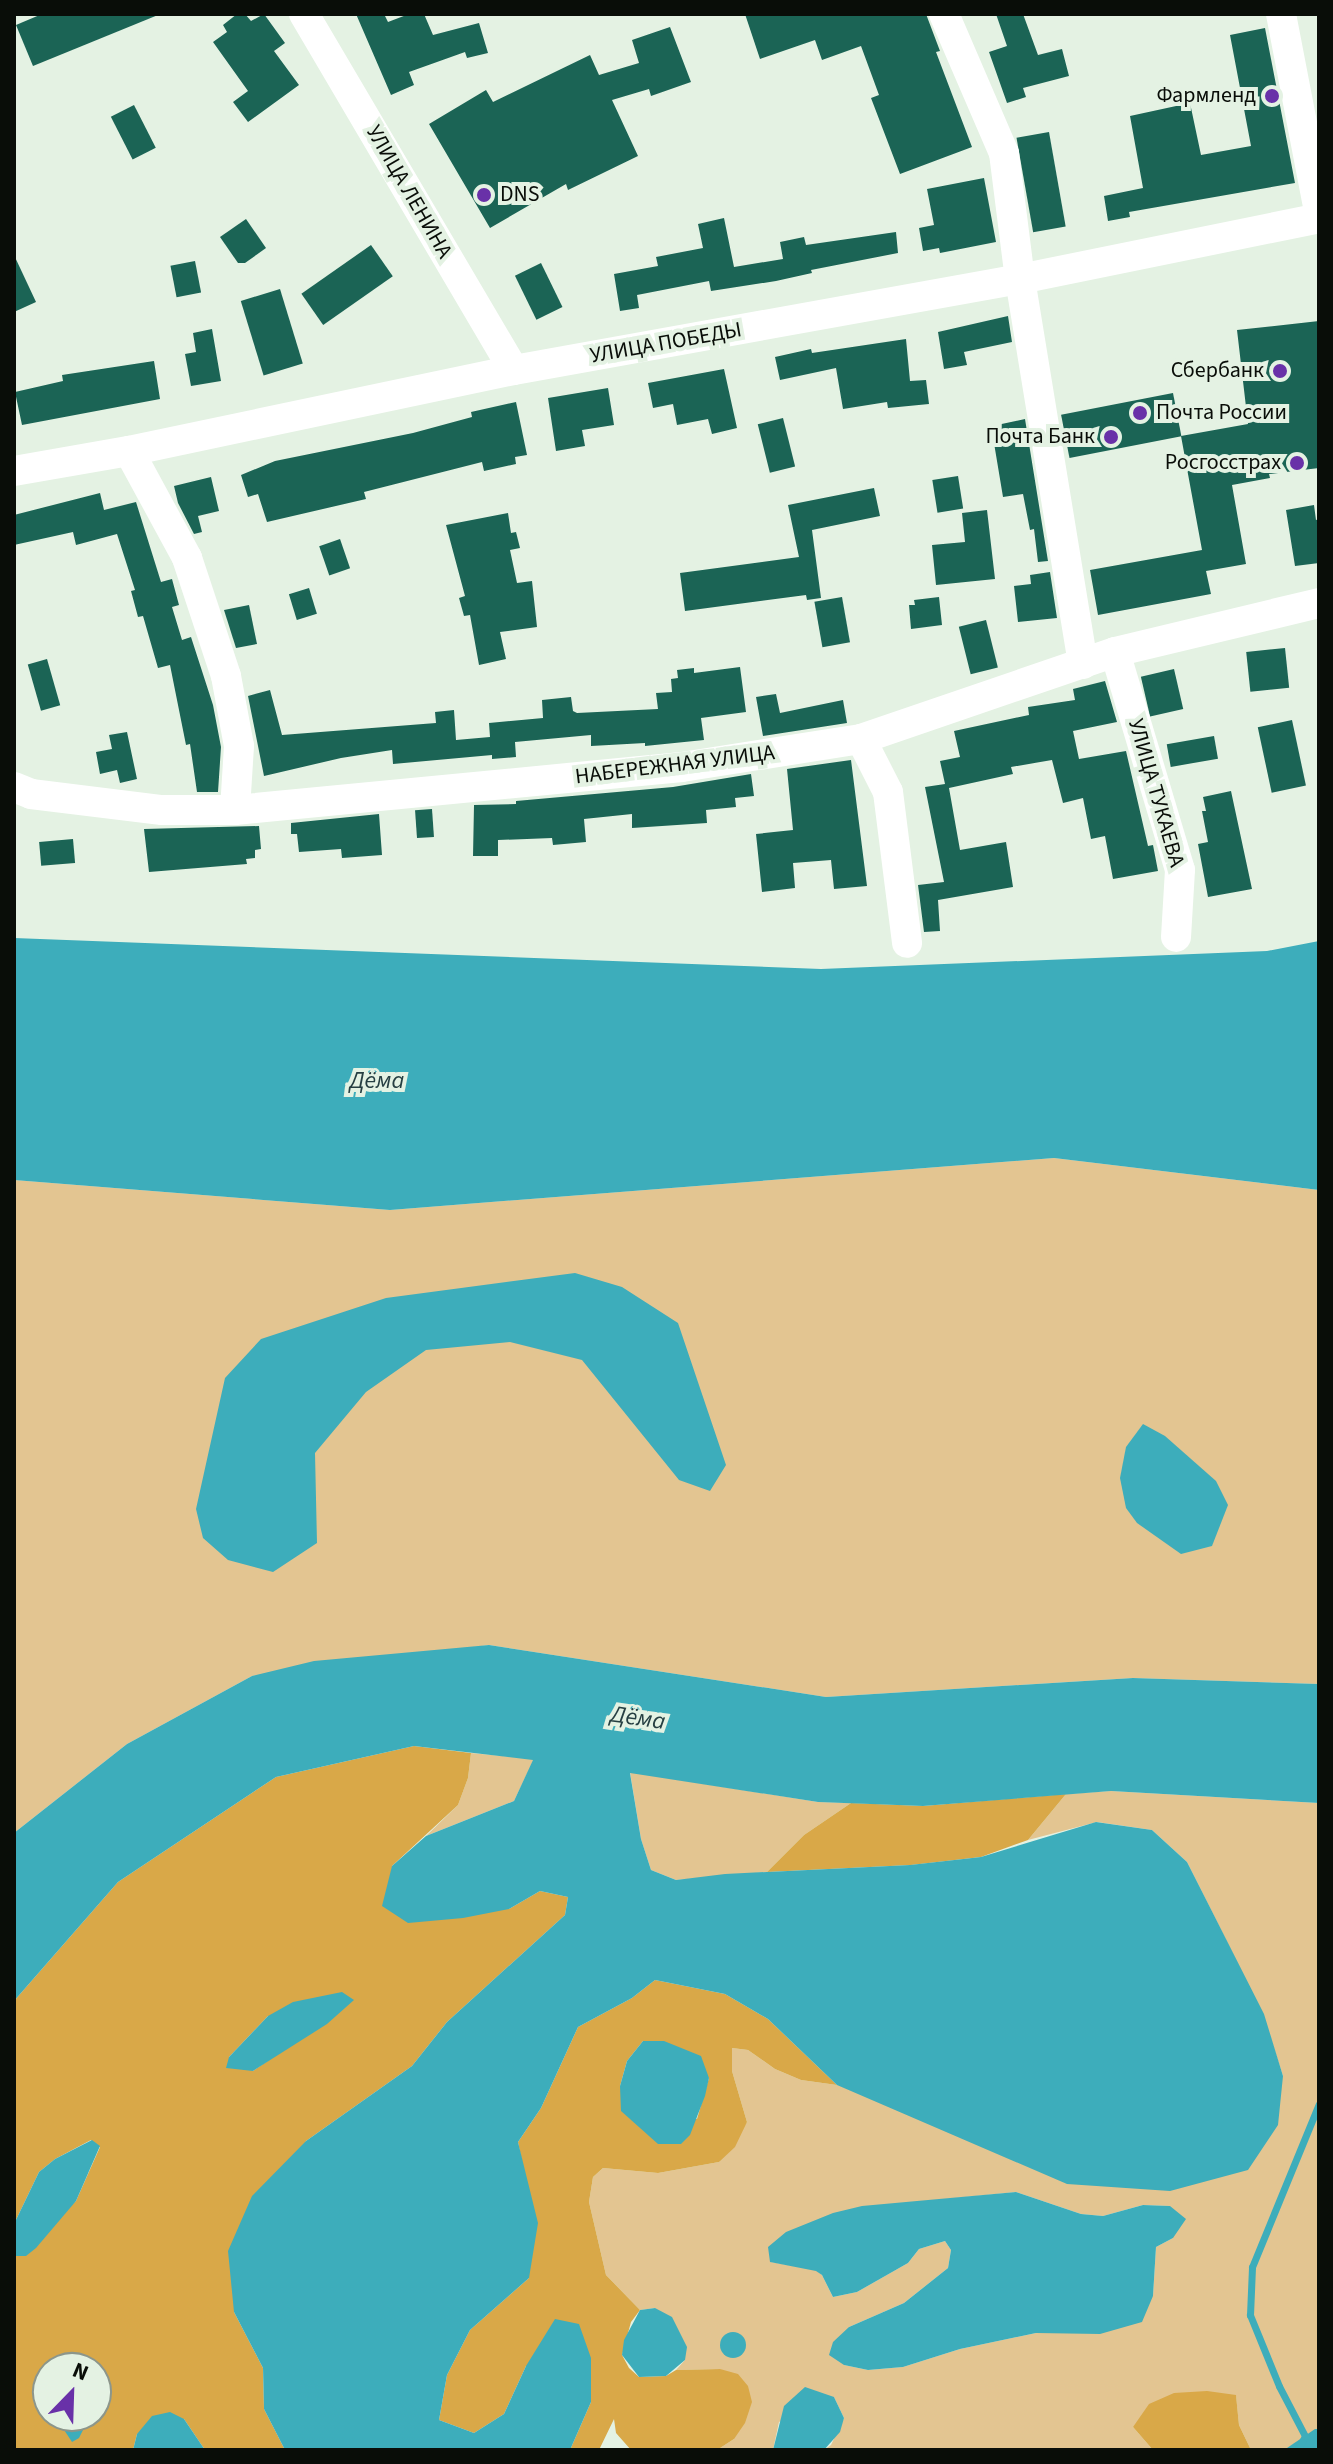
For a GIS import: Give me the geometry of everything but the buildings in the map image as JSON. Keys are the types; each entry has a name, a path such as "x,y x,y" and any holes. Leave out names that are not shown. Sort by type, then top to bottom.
{"street":[{"name":"УЛИЦА ЛЕНИНА","path":"304,14 514,370"},
{"path":"944,14 1004,153 1020,279 1083,664"},
{"path":"1281,14 1319,211"},
{"name":"УЛИЦА ПОБЕДЫ","path":"14,471 129,451 514,370 1020,279 1319,218"},
{"path":"129,451 187,558 226,676 239,746 235,810"},
{"name":"НАБЕРЕЖНАЯ УЛИЦА","path":"14,787 31,794 162,810 235,810 682,767 861,739 1115,652 1319,603"},
{"name":"УЛИЦА ТУКАЕВА","path":"1115,652 1180,870 1176,937"},
{"path":"861,739 888,792 907,943"}],"shaded area":[{"path":"1054,1158 1319,1190 1319,1684 1133,1678 826,1697 489,1645 252,1676 127,1744 14,1833 14,1180 390,1210"},
{"path":"414,1746 471,1753 468,1778 458,1805 392,1866 509,1909 540,1891 568,1897 565,1915 447,2022 412,2066 306,2141 234,2312 263,2368 264,2409 285,2450 205,2450 184,2419 137,2434 133,2450 14,2450 14,2255 76,2201 100,2147 91,2140 55,2159 39,2172 14,2224 14,2001 118,1882 276,1777","holes":["268,2016 301,2038 253,2071 229,2057"]},
{"path":"471,1753 534,1759 514,1801 426,1836 458,1805 468,1778"},
{"path":"630,1772 818,1802 851,1803 804,1835 767,1872 676,1880 651,1870 641,1839"},
{"path":"1111,1791 1319,1803 1319,2429 1284,2450 1251,2450 1239,2425 1236,2396 1133,2427 1153,2450 824,2450 831,2445 844,2418 834,2397 779,2422 773,2450 717,2450 734,2439 720,2369 676,2370 685,2360 655,2308 640,2310 606,2275 589,2202 593,2177 603,2168 658,2173 719,2162 747,2122 732,2071 732,2048 748,2050 775,2069 801,2080 837,2085 1283,2076 1263,2014 1187,1862 1152,1830 1097,1822 1028,1840 1066,1794","holes":["1016,2192 1081,2214 1103,2216 1143,2205 1170,2206 1173,2238 1156,2247 1153,2296 1067,2331 1036,2333 960,2349 903,2367 868,2370 844,2365 849,2327 904,2303 948,2268 951,2250 945,2241 919,2249 908,2263 857,2292 833,2297 822,2275 816,2270 771,2262 896,2204"]},
{"path":"1066,1794 1028,1840 981,1857 911,1865 767,1872 804,1835 851,1803 923,1806"},
{"path":"655,1980 725,1994 768,2019 837,2085 801,2080 775,2069 748,2050 732,2048 732,2071 747,2122 735,2147 719,2162 658,2173 603,2168 593,2177 589,2202 606,2275 640,2310 631,2322 622,2355 629,2368 639,2377 666,2376 676,2370 720,2369 738,2374 748,2386 752,2402 745,2423 734,2439 717,2450 631,2450 616,2433 614,2419 599,2450 570,2450 591,2402 526,2366 504,2414 474,2433 439,2420 447,2375 470,2330 529,2278 525,2177 518,2142 541,2108 578,2027 632,1998","holes":["643,2041 709,2078 697,2119 620,2086 627,2061"]},
{"path":"1207,2391 1236,2395 1239,2425 1251,2450 1153,2450 1133,2427 1149,2404 1174,2393"}],"water":[{"name":"Дёма","path":"14,938 821,969 1267,951 1319,941 1319,1190 1054,1158 390,1210 14,1180"},
{"path":"575,1273 622,1287 678,1323 726,1465 710,1491 679,1480 582,1360 510,1342 426,1350 366,1392 315,1453 317,1543 273,1572 228,1560 203,1538 196,1509 225,1378 261,1339 386,1298"},
{"path":"1143,1424 1165,1436 1216,1481 1228,1505 1212,1546 1181,1554 1137,1523 1126,1508 1120,1478 1126,1447"},
{"path":"489,1645 826,1697 1133,1678 1319,1684 1319,1803 1111,1791 923,1806 818,1802 630,1773 641,1839 651,1870 676,1880 725,1874 910,1865 981,1857 1096,1822 1152,1830 1187,1862 1264,2014 1283,2076 1278,2125 1248,2170 1170,2191 1067,2184 837,2085 768,2019 725,1994 655,1980 632,1998 578,2027 541,2108 518,2142 538,2223 529,2278 470,2330 447,2375 439,2420 474,2433 504,2414 526,2366 555,2319 579,2324 591,2358 591,2402 570,2450 285,2450 264,2409 263,2368 234,2312 228,2251 252,2196 306,2141 412,2066 447,2022 565,1915 568,1897 540,1891 509,1909 463,1918 408,1923 382,1906 392,1866 426,1836 514,1801 533,1760 414,1746 276,1777 118,1882 14,2001 14,1833 127,1744 252,1676 314,1661"},
{"path":"342,1992 354,2000 327,2024 253,2071 226,2068 229,2057 268,2016 293,2002"},
{"path":"643,2041 664,2041 701,2056 709,2078 705,2096 690,2135 681,2144 658,2144 621,2111 620,2086 627,2061"},
{"path":"92,2140 100,2146 76,2201 36,2248 26,2256 14,2256 14,2224 39,2172 55,2159"},
{"path":"1016,2192 1081,2214 1103,2216 1143,2205 1170,2206 1186,2219 1173,2238 1156,2247 1153,2296 1142,2322 1100,2334 1036,2333 960,2349 903,2367 868,2370 844,2365 829,2355 833,2342 849,2327 904,2303 948,2268 951,2250 945,2241 919,2249 908,2263 857,2292 833,2297 822,2275 816,2271 770,2262 768,2247 786,2232 833,2213 862,2206"},
{"path":"655,2308 672,2317 687,2347 685,2360 666,2376 639,2377 622,2355 624,2340 640,2310"},
{"path":"733,2332 743,2335 746,2345 743,2355 733,2358 723,2355 720,2345 723,2335"},
{"path":"805,2387 834,2397 844,2418 840,2432 824,2450 773,2450 784,2406"},
{"path":"170,2412 184,2419 205,2450 133,2450 137,2434 152,2416"},
{"path":"1319,2429 1319,2450 1284,2450"},
{"path":"65,2432 82,2432 79,2438 72,2442"}],"waterway":[{"path":"1297,2450 1305,2436 1279,2386 1250,2315 1252,2267 1319,2104"}],"place":[{"name":"Фармленд","path":"1272,96"},
{"name":"DNS","path":"484,195"},
{"name":"Сбербанк","path":"1280,371"},
{"name":"Почта России","path":"1140,413"},
{"name":"Почта Банк","path":"1111,437"},
{"name":"Росгосстрах","path":"1297,463"}]}
